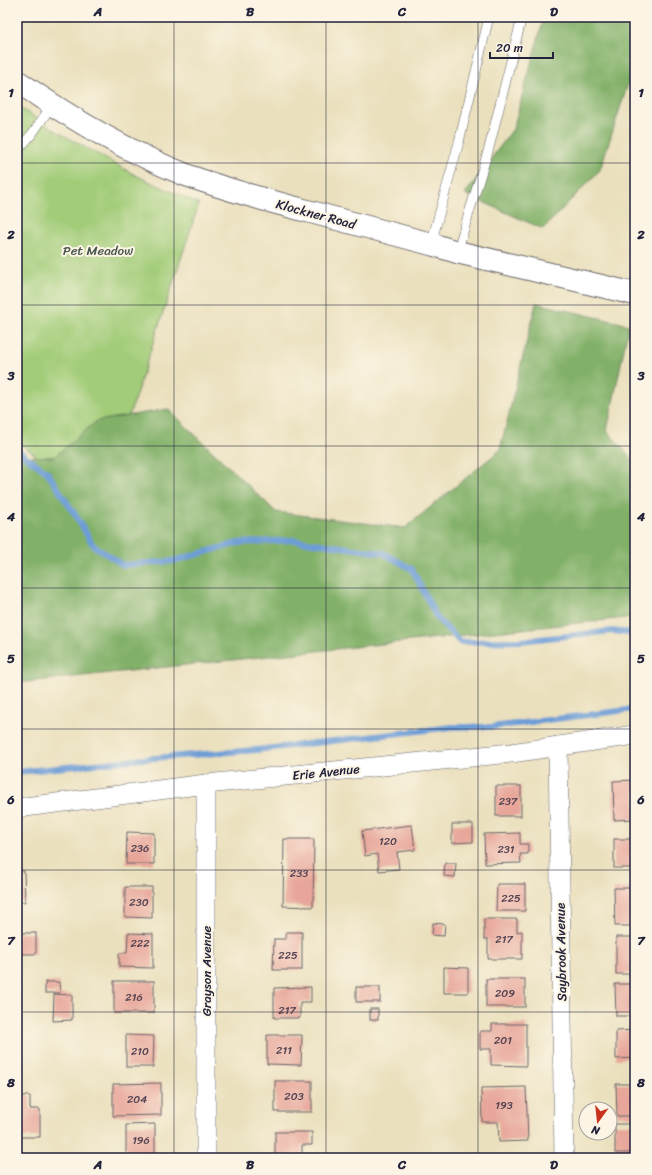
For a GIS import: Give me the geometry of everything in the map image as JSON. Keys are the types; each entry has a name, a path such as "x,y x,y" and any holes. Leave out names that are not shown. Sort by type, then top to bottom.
{"main road":[{"name":"Klockner Road","path":"17,81 52,105 90,128 160,164 197,179 260,199 457,252 635,294"}],"street":[{"name":"Erie Avenue","path":"17,808 206,784 511,753 635,735"},
{"name":"Saybrook Avenue","path":"558,746 564,1158"},
{"name":"Grayson Avenue","path":"206,784 206,1158"}],"lane":[{"path":"431,244 459,142 489,17"},
{"path":"457,252 489,148 522,17"},
{"path":"17,151 32,134 52,105"}],"green space":[{"path":"544,17 635,17 635,62 600,170 543,229 465,194 513,129"},
{"name":"Pet Meadow","path":"17,106 58,132 135,175 199,204 129,416 97,421 54,457 38,457 17,441"},
{"path":"536,303 629,325 607,431 635,462 635,617 17,683 17,456 54,457 97,421 168,409 276,512 405,528 500,450"}],"building":[{"path":"635,780 635,819 614,820 613,781"},
{"path":"496,786 521,786 521,816 496,816"},
{"path":"452,824 473,824 473,842 452,843"},
{"path":"412,825 415,850 397,852 399,869 379,871 377,854 365,856 362,831"},
{"path":"127,832 154,833 154,864 126,864"},
{"path":"520,833 520,844 528,844 528,854 520,854 521,863 485,864 484,834"},
{"path":"284,839 314,839 313,907 283,906"},
{"path":"614,839 635,839 635,868 614,868"},
{"path":"445,863 456,863 455,877 444,876"},
{"path":"17,871 24,871 25,902 17,902"},
{"path":"497,884 525,884 525,911 496,911"},
{"path":"125,887 152,887 152,918 125,917"},
{"path":"614,888 635,888 635,926 615,926"},
{"path":"484,919 517,919 517,932 522,931 522,959 488,959 488,939 484,939"},
{"path":"433,923 445,924 444,936 432,935"},
{"path":"286,932 302,932 302,970 273,970 274,939 286,939"},
{"path":"17,933 36,933 36,954 17,954"},
{"path":"128,933 153,934 153,968 119,967 119,953 127,953"},
{"path":"616,937 635,937 635,974 616,974"},
{"path":"444,967 468,968 468,993 444,993"},
{"path":"486,979 525,979 525,1007 486,1007"},
{"path":"114,981 154,981 154,1013 114,1013"},
{"path":"45,982 59,982 60,993 45,993"},
{"path":"615,984 635,984 635,1016 616,1016"},
{"path":"311,987 311,1002 300,1002 300,1018 274,1018 274,988"},
{"path":"356,987 380,987 380,1002 356,1002"},
{"path":"54,994 72,995 72,1020 53,1021"},
{"path":"370,1009 378,1009 378,1020 370,1020"},
{"path":"492,1024 526,1024 526,1066 491,1065 491,1049 480,1049 480,1031 492,1031"},
{"path":"635,1030 635,1058 616,1059 616,1031"},
{"path":"126,1035 154,1036 153,1067 126,1067"},
{"path":"267,1035 302,1035 301,1065 267,1064"},
{"path":"275,1081 312,1081 312,1112 275,1112"},
{"path":"161,1083 161,1115 113,1116 113,1084"},
{"path":"616,1084 635,1084 635,1116 618,1116 618,1101 617,1101"},
{"path":"526,1087 528,1141 499,1142 498,1122 482,1122 481,1088"},
{"path":"17,1096 30,1096 30,1109 40,1109 40,1137 17,1137"},
{"path":"155,1124 155,1156 126,1157 126,1125"},
{"path":"618,1124 635,1124 635,1153 615,1153 615,1141 618,1141"},
{"path":"275,1132 312,1132 312,1145 302,1145 302,1158 275,1158"}],"waterway":[{"path":"17,450 47,472 93,545 123,565 173,561 238,543 293,540 383,553 412,569 437,618 460,642 520,641 612,631 635,633"},
{"path":"17,772 154,758 256,750 452,727 492,727 635,709"}]}
